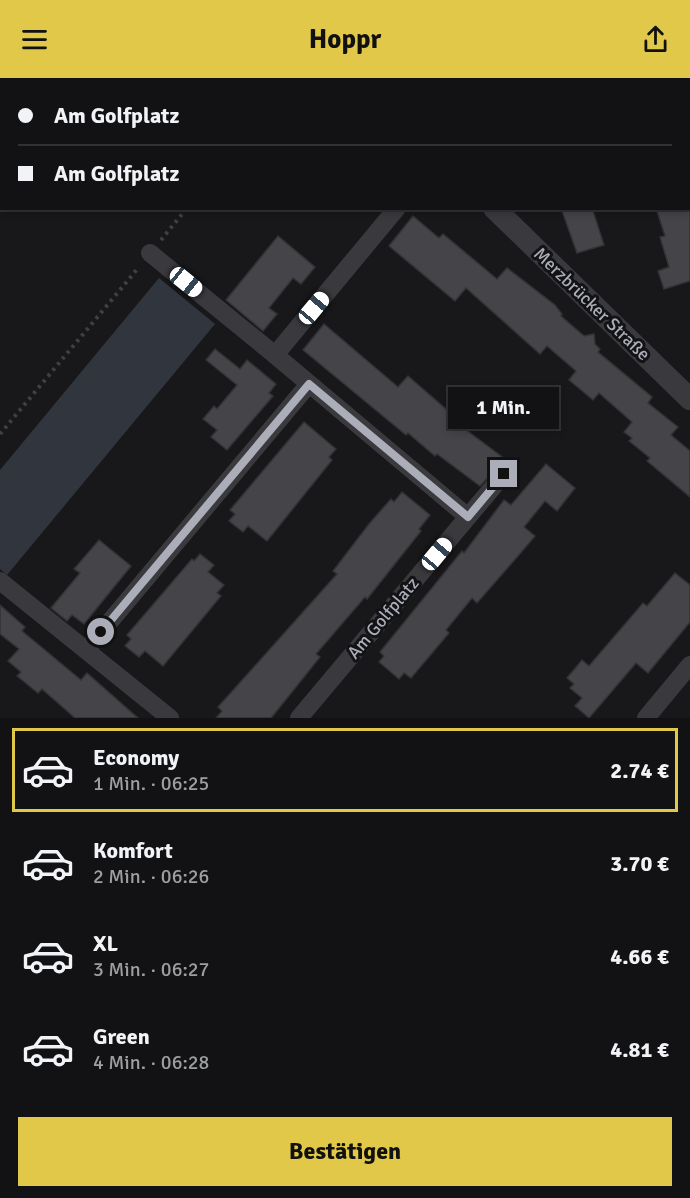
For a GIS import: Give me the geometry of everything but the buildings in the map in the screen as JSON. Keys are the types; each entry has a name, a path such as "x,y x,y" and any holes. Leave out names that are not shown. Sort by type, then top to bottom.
{"street":[{"path":"275,355 395,210"},
{"name":"Merzbrücker Straße","path":"496,210 690,399"},
{"path":"150,253 468,517"},
{"path":"86,650 309,384"},
{"name":"Am Golfplatz","path":"299,718 504,474"},
{"path":"0,581 170,718"},
{"path":"646,718 690,665"}],"path":[{"path":"0,434 185,210"}],"shaded area":[{"path":"159,278 215,324 7,575 0,569 0,470"}],"route":[{"path":"101,632 309,384 468,517 504,474"}]}
